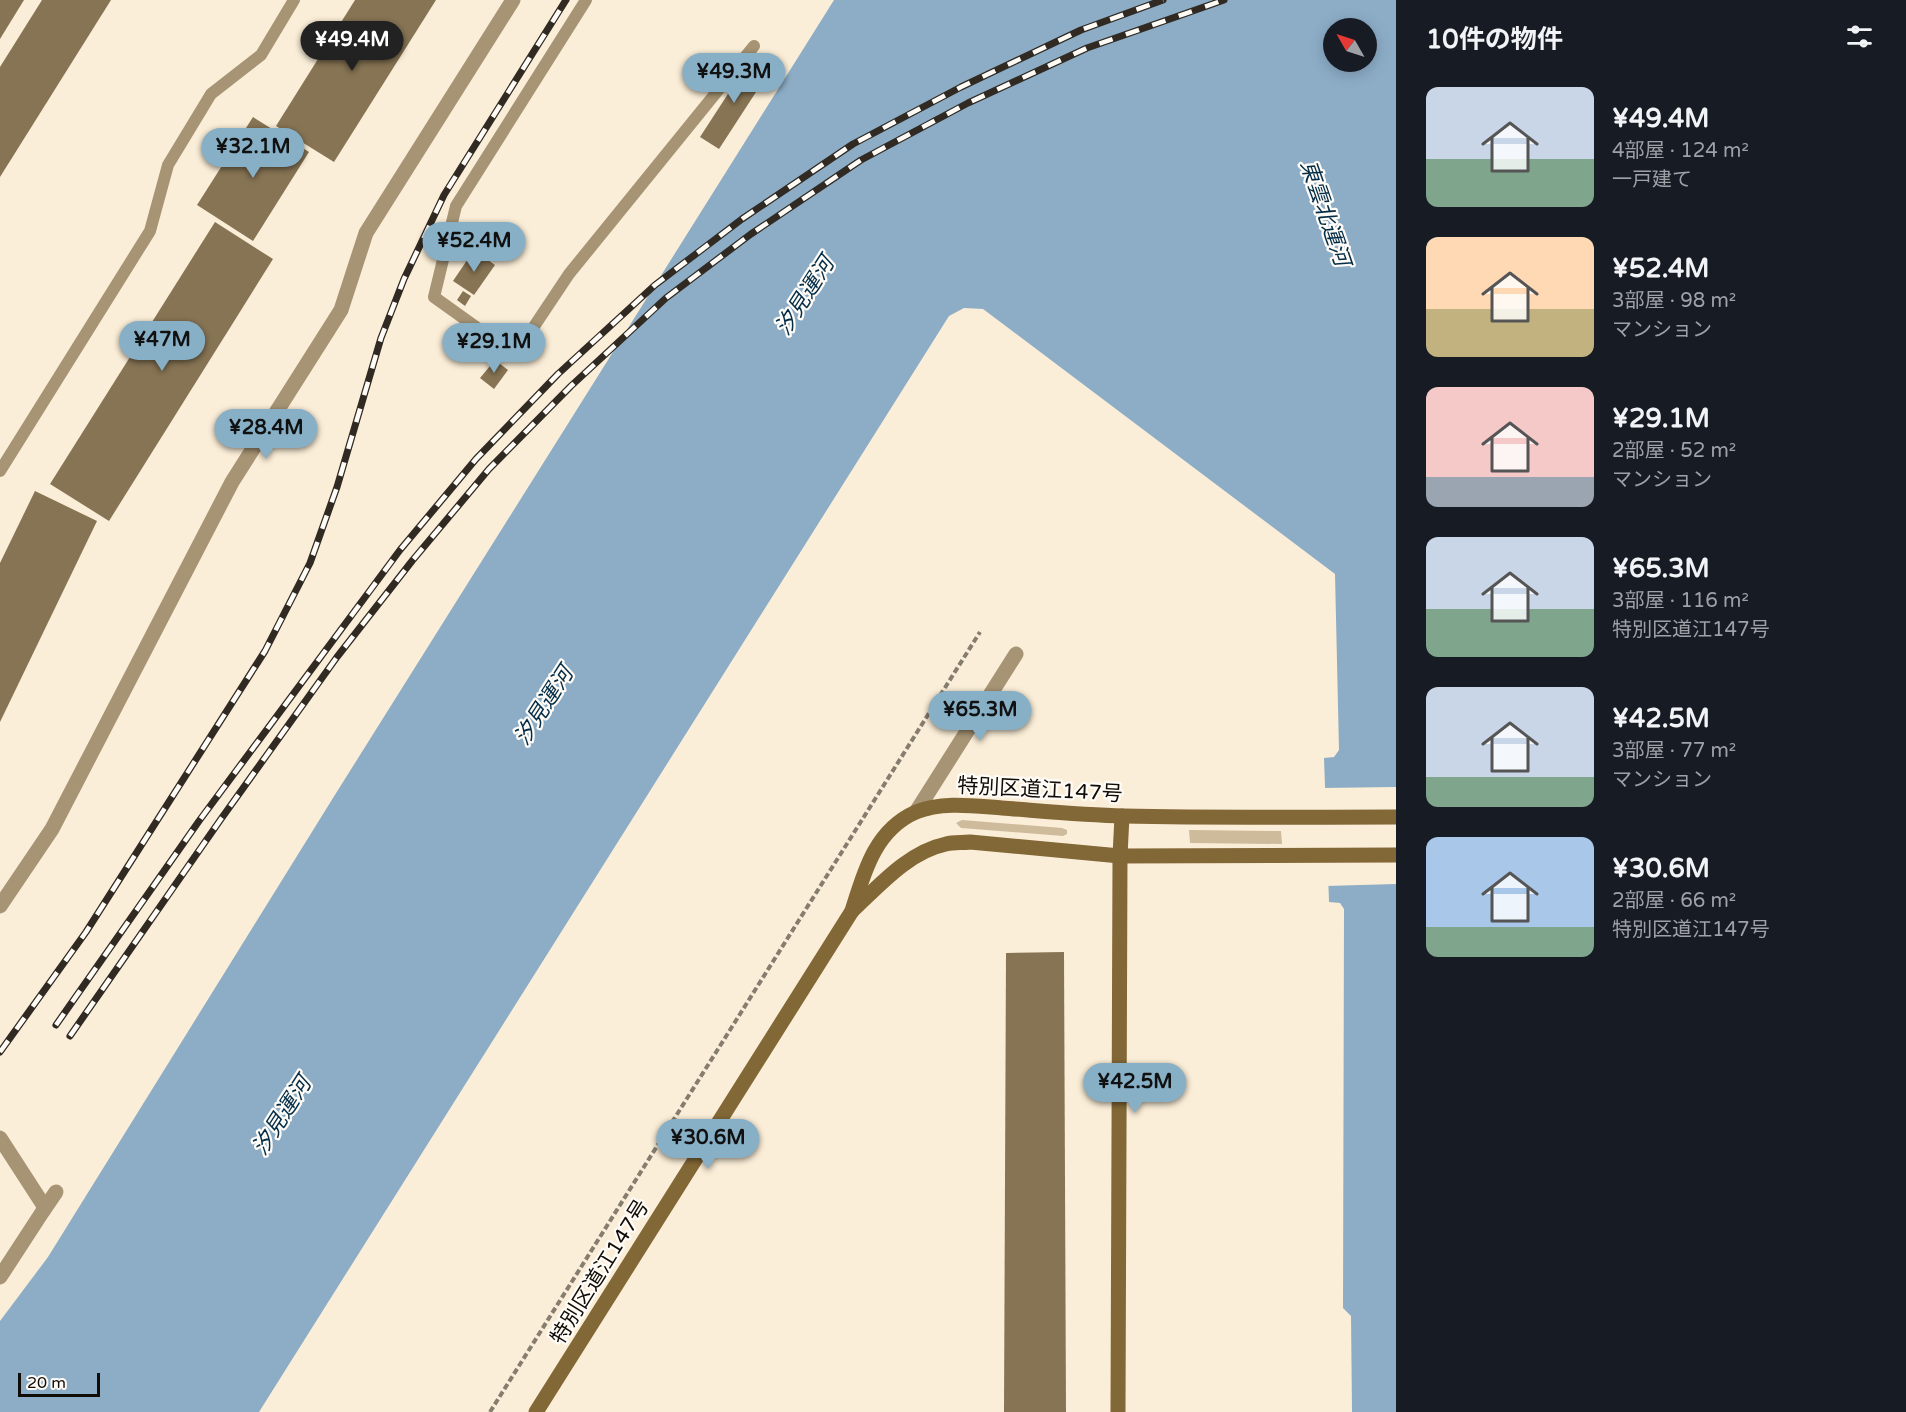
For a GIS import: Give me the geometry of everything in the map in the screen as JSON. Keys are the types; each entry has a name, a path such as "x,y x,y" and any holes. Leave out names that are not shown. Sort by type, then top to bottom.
{"street":[{"path":"0,906 52,829 232,482 340,310 366,233 513,0"},
{"path":"916,812 1016,654"},
{"name":"特別区道江147号","path":"536,1412 852,911 867,864 882,839 898,824 916,812 937,806 971,806 1122,816 1396,816"},
{"path":"1118,1412 1122,816"},
{"name":"特別区道江147号","path":"852,911 911,860 947,844 970,842 1120,856 1396,855"},
{"path":"0,1138 43,1202 43,1211"},
{"path":"0,1277 56,1192"}],"lane":[{"path":"0,471 150,231 168,165 211,94 261,55 294,0"},
{"path":"586,0 456,206 434,297 515,355 569,274 754,46"}],"path":[{"path":"490,1412 980,632"}],"shaded area":[{"path":"962,820 1062,828 1067,830 1067,834 1063,836 961,828 956,823"},
{"path":"1189,830 1281,831 1282,844 1190,843"}],"water":[{"path":"834,0 1396,0 1396,1412 1352,1412 1351,1316 1343,1308 1344,909 1340,903 1329,902 1324,758 1334,757 1339,750 1335,574 983,309 964,308 949,316 259,1412 0,1412 0,1321 48,1257"}],"pier":[{"path":"1396,787 1396,884 1325,886 1322,788"}],"building":[{"path":"0,0 24,0 0,39"},
{"path":"42,0 111,0 0,177 0,67"},
{"path":"355,0 436,0 334,162 276,126"},
{"path":"750,60 769,72 719,149 700,137"},
{"path":"253,117 309,152 253,241 197,205"},
{"path":"215,222 273,259 109,521 50,484"},
{"path":"474,250 495,265 474,295 453,281"},
{"path":"463,291 471,296 465,306 457,300"},
{"path":"495,360 508,370 494,389 480,378"},
{"path":"35,491 97,521 0,722 0,563"},
{"path":"1064,952 1066,1412 1004,1412 1006,953"}],"railway":[{"path":"0,1052 86,932 265,651 310,563 337,487 381,338 404,279 444,195 566,0"},
{"path":"56,1025 199,821 400,550 476,459 558,374 655,285 742,219 853,144 961,87 1081,30 1163,0"},
{"path":"70,1036 337,657 412,561 489,469 571,386 666,298 751,234 861,160 968,103 1087,48 1224,0"}],"water label":[{"name":"東雲北運河","path":"1325,213"},
{"name":"汐見運河","path":"805,296"},
{"name":"汐見運河","path":"544,706"},
{"name":"汐見運河","path":"282,1116"}]}
